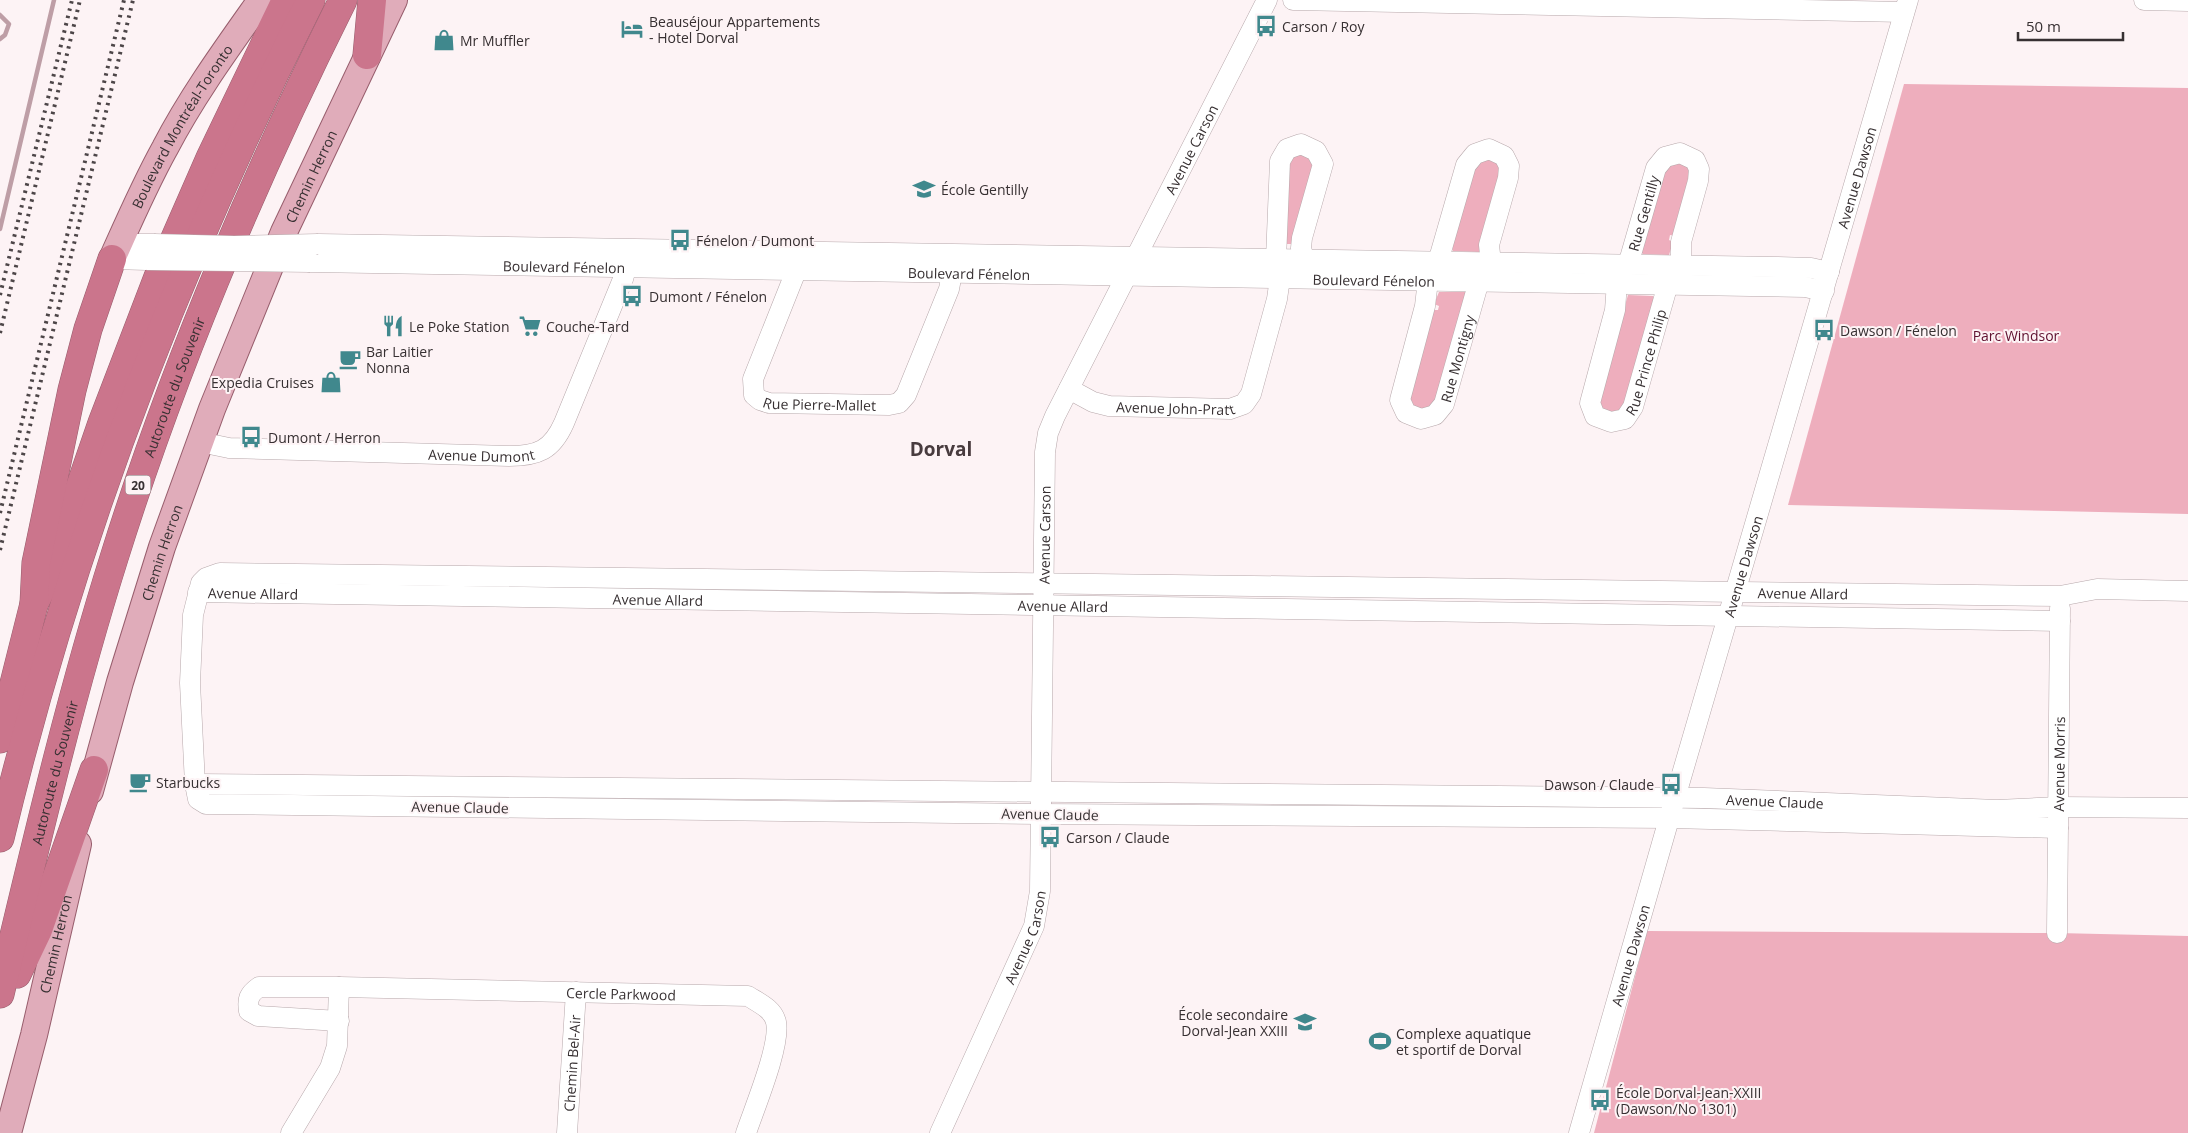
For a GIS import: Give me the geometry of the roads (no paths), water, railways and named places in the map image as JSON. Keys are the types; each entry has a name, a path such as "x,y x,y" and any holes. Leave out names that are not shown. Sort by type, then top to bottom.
{"highway":[{"path":"34,604 52,568 111,398 166,260 210,158 286,0"},
{"name":"20","path":"0,838 47,662 112,461 153,352 206,222 255,113 311,0"},
{"name":"Autoroute du Souvenir","path":"0,994 77,682 114,557 155,434 225,253 284,120 343,0"},
{"path":"367,55 372,0"},
{"path":"0,739 34,604 36,563 72,390 88,329 116,251"},
{"path":"0,1010 38,930 94,770"}],"main road":[{"name":"Boulevard Montréal-Toronto","path":"116,251 137,202 175,129 219,59 261,0"},
{"name":"Chemin Herron","path":"8,1133 61,923 94,770 162,547 264,275 394,0"}],"street":[{"name":"Avenue Carson","path":"940,1133 1034,926 1040,891 1046,445 1052,422 1267,0"},
{"path":"1293,0 1906,6"},
{"path":"2144,0 2188,1"},
{"name":"Avenue Dawson","path":"1579,1133 1906,6"},
{"name":"Avenue John-Pratt","path":"1069,389 1093,402 1109,406 1223,409 1244,404 1251,394 1277,299 1280,161 1287,149 1301,144 1316,151 1323,164 1302,238 1301,248 1304,260"},
{"path":"1438,262 1466,165 1475,154 1489,149 1500,153 1508,161 1509,166 1508,178 1489,245 1491,263"},
{"name":"Rue Gentilly","path":"1628,265 1656,168 1666,157 1680,153 1695,160 1699,169 1698,181 1681,242 1681,266"},
{"name":"Boulevard Fénelon","path":"151,252 234,246 318,244 628,259 796,270 1126,276 1278,269 1304,260 1811,268 1826,281"},
{"name":"Boulevard Fénelon","path":"116,251 310,262 628,259 804,252 1136,256 1428,280 1805,287 1826,281"},
{"name":"Rue Pierre-Mallet","path":"804,252 753,380 754,394 760,400 769,403 889,406 900,403 906,395 949,289 952,273"},
{"name":"Avenue Dumont","path":"200,442 228,448 509,456 529,455 542,451 554,441 564,424 628,259"},
{"name":"Rue Montigny","path":"1428,280 1425,306 1400,400 1406,413 1421,419 1436,416 1444,404 1479,281"},
{"name":"Rue Prince Philip","path":"1617,284 1614,310 1590,403 1595,416 1610,422 1625,419 1633,407 1668,284"},
{"name":"Avenue Allard","path":"2060,621 1387,610 1044,594 758,580 220,573 206,578 198,592 758,600 1044,594 1387,588 2060,596 2097,589 2188,591"},
{"path":"494,576 494,596"},
{"path":"758,580 758,600"},
{"path":"1387,588 1387,610"},
{"name":"Avenue Claude","path":"198,592 193,614 190,683 195,784 198,798 206,804 1041,814 1670,818 2058,828"},
{"name":"Avenue Morris","path":"2057,932 2060,596"},
{"name":"Avenue Claude","path":"195,784 1675,798 1998,810 2058,807 2188,808"},
{"path":"739,810 740,789"},
{"path":"1361,816 1362,795"},
{"name":"Cercle Parkwood","path":"339,1021 258,1016 249,1011 247,1002 250,993 259,986 748,996 768,1008 776,1022 775,1046 746,1133"},
{"path":"292,1133 330,1068 337,1046 339,987"},
{"name":"Chemin Bel-Air","path":"567,1133 576,992"}],"waterway":[{"path":"0,229 54,0"},
{"path":"0,15 9,24 5,35 0,39"}],"railway":[{"path":"0,295 72,0"},
{"path":"0,333 80,0"},
{"path":"0,513 124,0"},
{"path":"0,550 133,0"}],"place":[{"name":"Carson / Roy","path":"1266,26"},
{"name":"Beauséjour Appartements - Hotel Dorval","path":"632,29"},
{"name":"Mr Muffler","path":"444,40"},
{"name":"École Gentilly","path":"924,189"},
{"name":"Fénelon / Dumont","path":"680,240"},
{"name":"Dumont / Fénelon","path":"632,296"},
{"name":"Le Poke Station","path":"393,326"},
{"name":"Couche-Tard","path":"530,326"},
{"name":"Dawson / Fénelon","path":"1824,330"},
{"name":"Bar Laitier Nonna","path":"350,359"},
{"name":"Expedia Cruises","path":"331,382"},
{"name":"Dumont / Herron","path":"251,437"},
{"name":"Starbucks","path":"140,782"},
{"name":"Dawson / Claude","path":"1671,784"},
{"name":"Carson / Claude","path":"1050,837"},
{"name":"École secondaire Dorval-Jean XXIII","path":"1305,1022"},
{"name":"Complexe aquatique et sportif de Dorval","path":"1380,1041"},
{"name":"École Dorval-Jean-XXIII (Dawson/No 1301)","path":"1600,1100"}],"district":[{"name":"Dorval","path":"941,449"}],"park label":[{"name":"Parc Windsor","path":"2016,335"}]}
